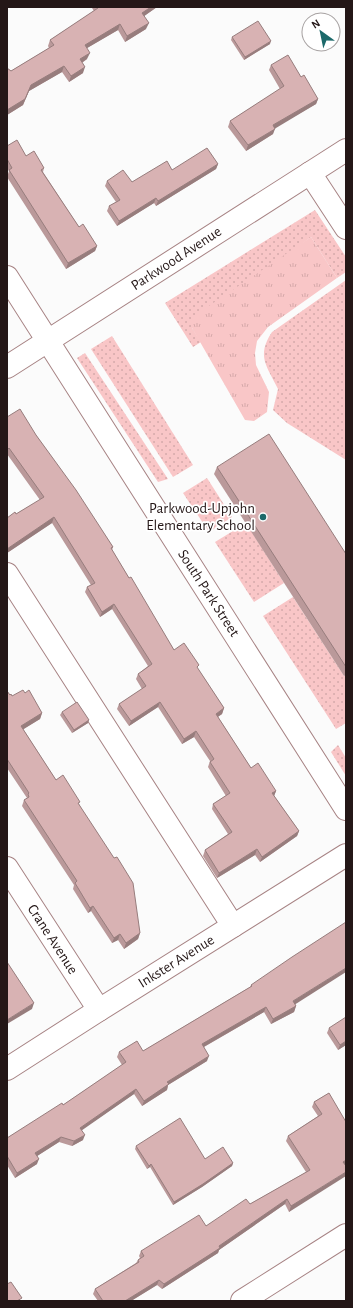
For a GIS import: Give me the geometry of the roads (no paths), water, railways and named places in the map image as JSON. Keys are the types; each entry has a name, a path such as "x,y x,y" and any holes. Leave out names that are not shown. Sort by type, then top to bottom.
{"street":[{"name":"Parkwood Avenue","path":"7,367 346,150"},
{"path":"310,173 346,228"},
{"name":"South Park Street","path":"7,277 346,809"},
{"path":"7,574 233,926"},
{"name":"Inkster Avenue","path":"7,1069 346,855"},
{"name":"Crane Avenue","path":"7,868 99,1010"},
{"path":"242,1301 346,1235"}],"place":[{"name":"Parkwood-Upjohn Elementary School","path":"263,517"}]}
